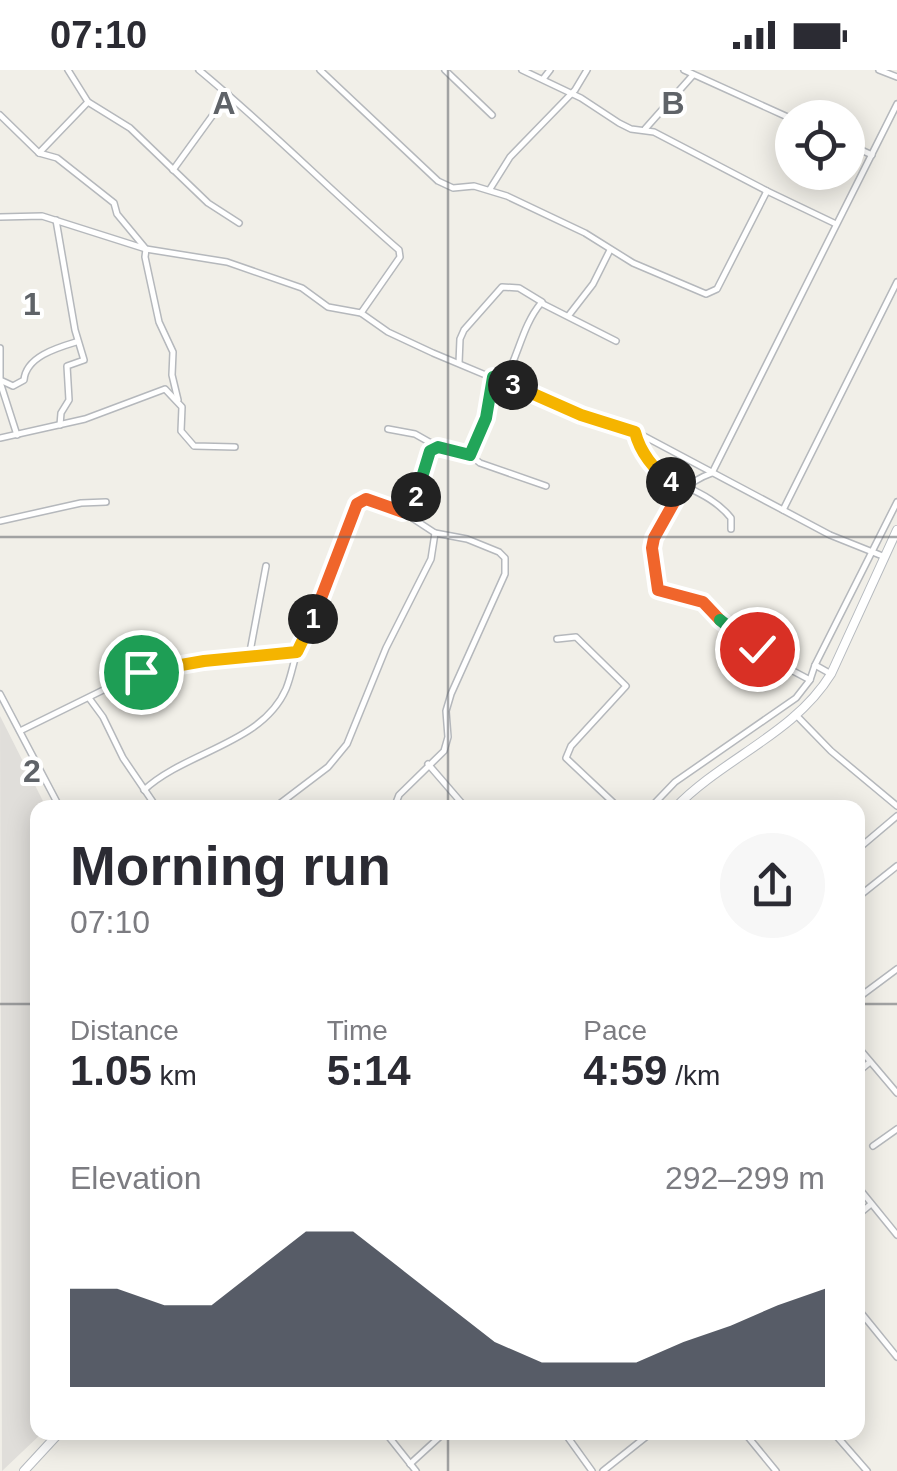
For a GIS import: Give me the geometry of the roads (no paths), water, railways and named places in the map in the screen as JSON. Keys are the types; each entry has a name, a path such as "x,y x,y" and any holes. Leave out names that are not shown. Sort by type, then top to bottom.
{"street":[{"path":"68,70 88,102 130,128 208,203 239,223"},
{"path":"199,70 399,250 400,257 361,313"},
{"path":"320,70 438,181 453,188 490,189 585,233 633,263 711,293 767,191"},
{"path":"445,70 492,116"},
{"path":"522,70 631,129 645,129 836,224"},
{"path":"543,79 550,70"},
{"path":"490,189 510,157 575,90 587,70"},
{"path":"684,70 775,111"},
{"path":"879,70 897,77"},
{"path":"645,129 692,75"},
{"path":"173,170 228,94"},
{"path":"40,154 88,102"},
{"path":"810,680 761,654 703,602 658,590 652,548 682,488 712,473 897,104"},
{"path":"0,114 40,154 52,154 114,203 117,214 146,249 159,322 174,352 172,374 182,407 182,431 191,444 208,449 235,447"},
{"path":"865,152 872,155"},
{"path":"0,217 24,214 56,220 146,249 227,262 302,288 328,308 361,313 388,332 459,363 581,415 635,432 871,554 890,552"},
{"path":"56,220 77,342 84,360 67,366 69,400 61,413 60,425"},
{"path":"569,314 593,284 610,249"},
{"path":"784,510 897,282"},
{"path":"459,363 464,330 502,287 519,288 616,341"},
{"path":"504,380 526,326 542,302"},
{"path":"0,380 13,386 24,380 25,369 33,362 54,348 77,342"},
{"path":"0,348 0,380 16,435"},
{"path":"470,455 486,418 493,377"},
{"path":"0,438 60,425 164,390 178,400"},
{"path":"388,429 415,434 438,447 470,455 480,463 546,486"},
{"path":"635,432 657,473 712,499 731,518 731,529"},
{"path":"403,512 414,502 428,454 438,447"},
{"path":"144,790 186,761 236,737 272,713 287,688 297,652 319,607 357,504 366,499 403,512 435,533 467,539 500,552 505,558 506,568 451,694 444,751 398,800"},
{"path":"0,522 81,503 106,502"},
{"path":"657,800 674,782 796,698 810,680 897,502"},
{"path":"686,800 812,703 831,674 897,530"},
{"path":"285,800 328,767 346,744 386,648 431,558 435,533"},
{"path":"250,657 266,566"},
{"path":"557,638 576,637 626,686 571,746 566,758 611,800"},
{"path":"20,731 150,668 297,652"},
{"path":"815,665 831,674"},
{"path":"0,694 56,800"},
{"path":"89,698 153,800"},
{"path":"796,716 897,806"},
{"path":"428,764 459,800"},
{"path":"865,843 897,816"},
{"path":"865,891 897,866"},
{"path":"865,993 896,972"},
{"path":"865,1056 897,1094"},
{"path":"865,1066 870,1062"},
{"path":"874,1146 897,1130"},
{"path":"865,1197 897,1235"},
{"path":"865,1209 871,1204"},
{"path":"865,1317 897,1357"},
{"path":"24,1471 53,1440"},
{"path":"391,1440 416,1471"},
{"path":"410,1464 436,1440"},
{"path":"570,1440 592,1471"},
{"path":"603,1471 642,1440"},
{"path":"751,1440 776,1471"},
{"path":"840,1440 868,1471"}]}
